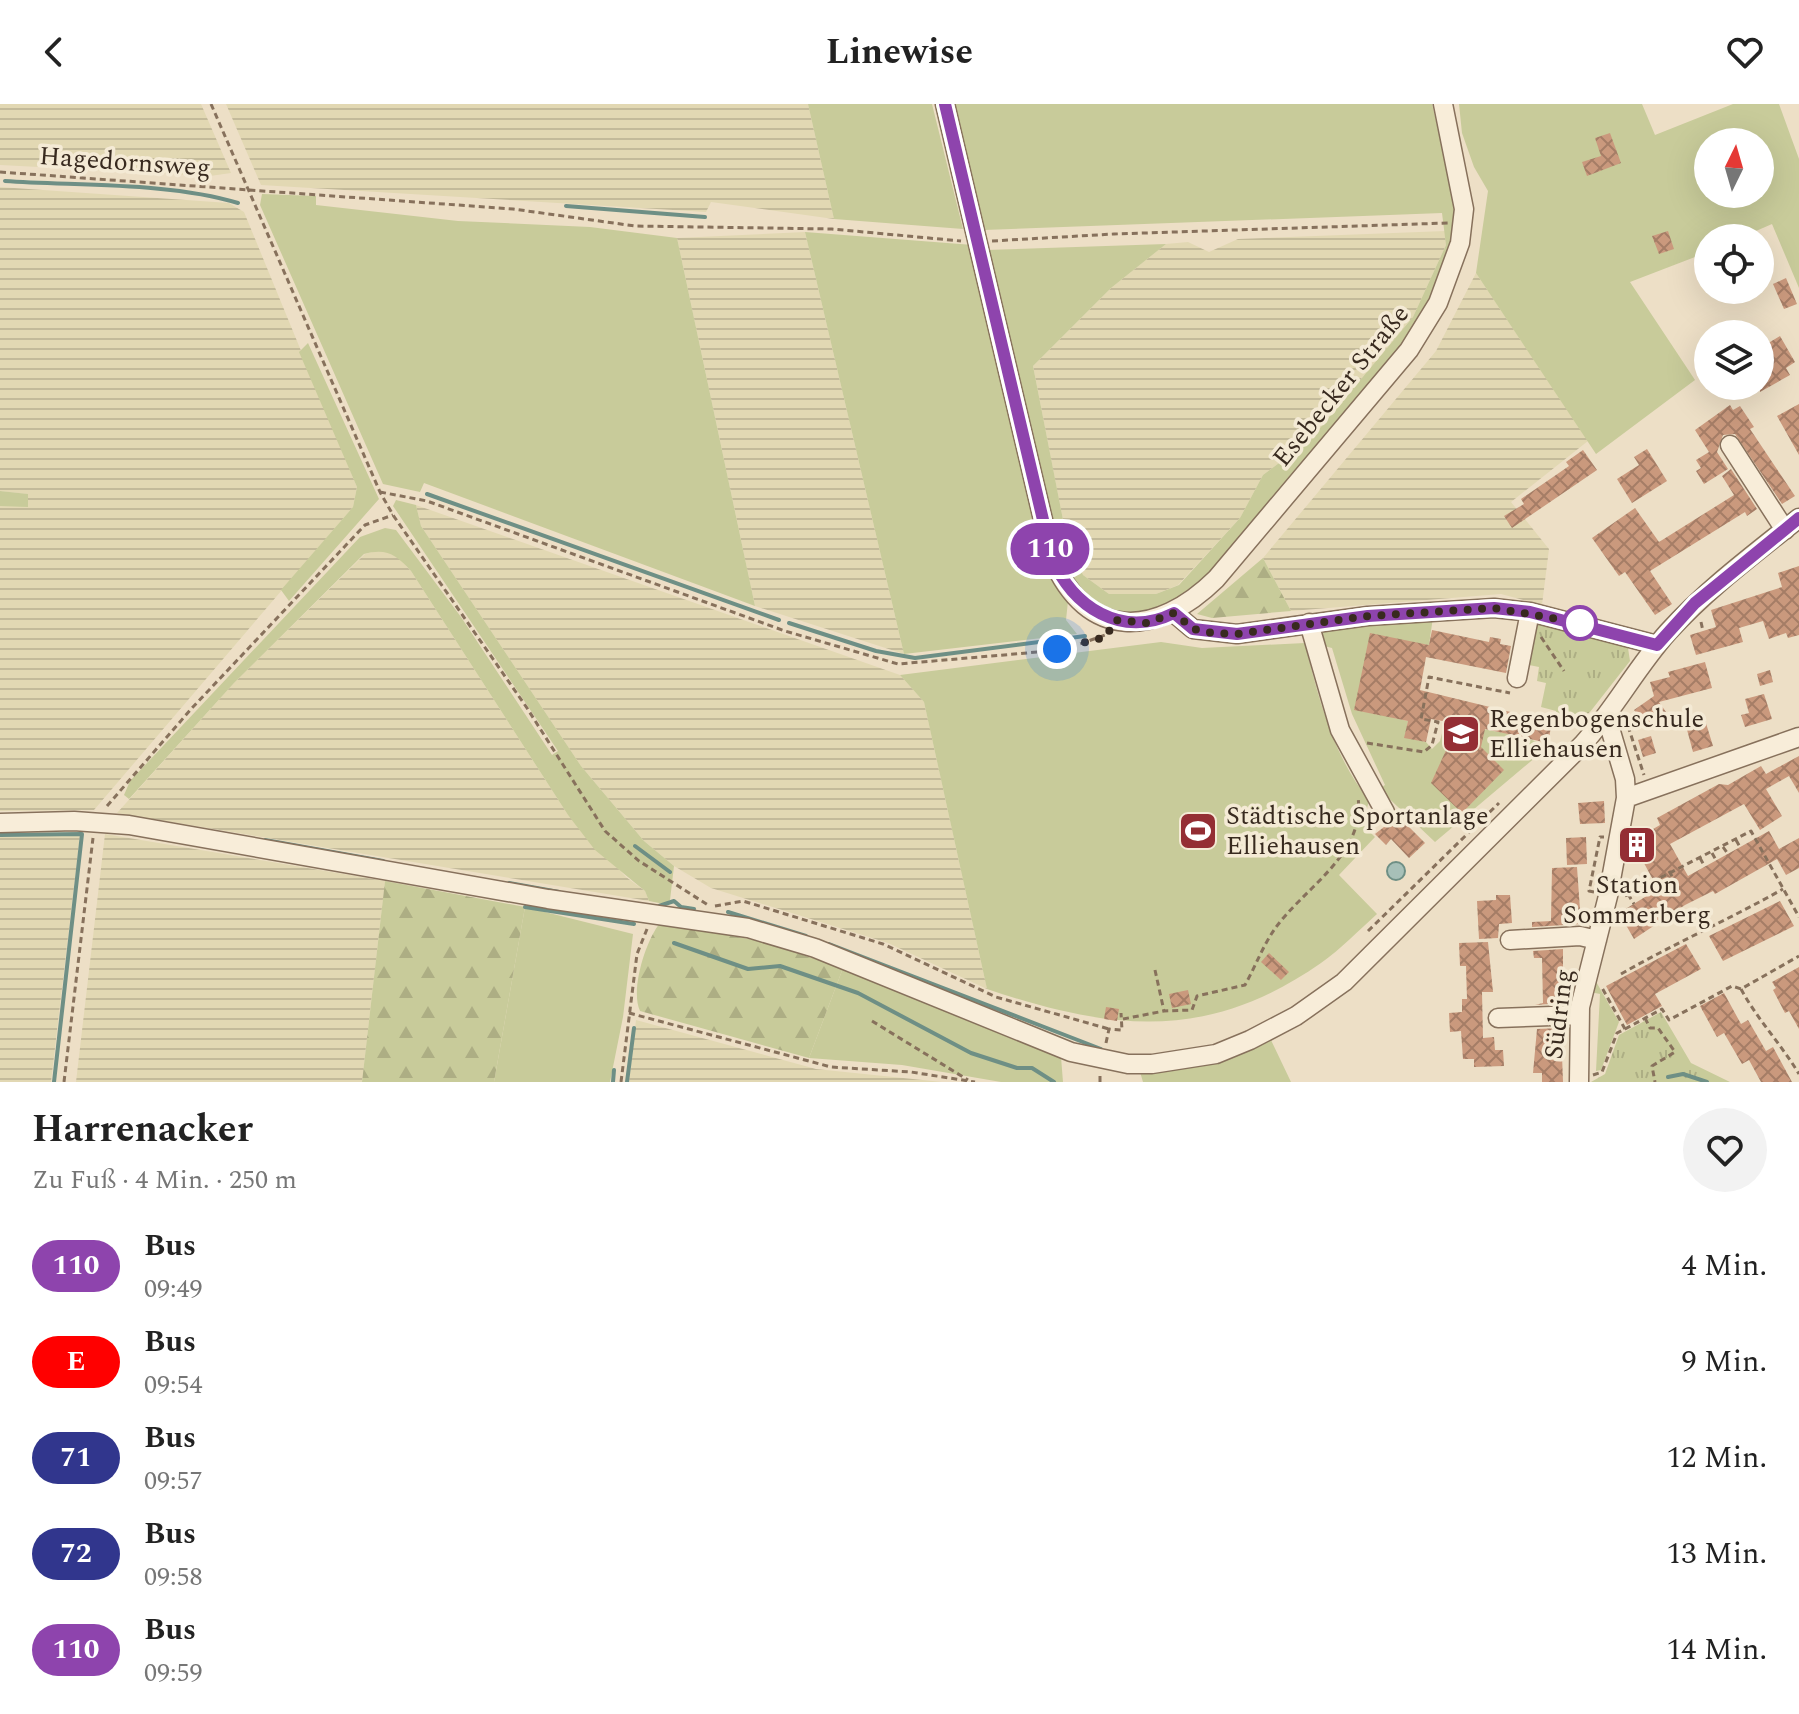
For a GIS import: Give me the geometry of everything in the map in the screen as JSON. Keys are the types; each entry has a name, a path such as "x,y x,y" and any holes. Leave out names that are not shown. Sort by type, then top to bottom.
{"street":[{"path":"945,104 1052,558 1062,583 1074,597 1115,620 1147,623 1174,613 1193,629 1212,633 1494,608 1530,612 1657,645"},
{"name":"Esebecker Straße","path":"1174,613 1194,601 1216,579 1418,338 1450,273 1463,221 1462,189 1443,104"},
{"path":"0,823 95,822 769,933 815,948 1071,1052 1128,1064 1176,1062 1216,1054 1269,1032 1344,982 1607,718 1618,696 1657,645 1695,603 1792,524 1730,445"},
{"path":"1517,678 1530,612"},
{"path":"1309,623 1324,684 1345,740 1385,812"},
{"name":"Südring","path":"1578,1081 1579,1015 1608,896 1626,798 1625,779 1607,718"},
{"path":"1626,798 1799,737"},
{"path":"1510,940 1580,936 1597,940"},
{"path":"1498,1018 1579,1015"}],"path":[{"path":"211,104 380,492 527,708 605,831 639,861 711,907 743,901 883,944 996,997 1108,1031 1122,1030 1121,1013"},
{"name":"Hagedornsweg","path":"0,172 513,209 635,226 832,229 977,242 1367,224 1417,227 1463,221"},
{"path":"380,492 427,501 785,631 898,664 1077,645 1106,637 1115,620"},
{"path":"64,1082 95,822 192,708 365,525 393,515"},
{"path":"1530,612 1534,627 1564,671"},
{"path":"1345,740 1424,752 1432,745 1438,722 1421,719 1429,677 1514,693 1517,678"},
{"path":"1627,723 1649,790"},
{"path":"1123,1019 1164,1011 1192,1010 1197,996 1245,985 1272,932 1345,851 1358,819 1358,790 1365,780"},
{"path":"1608,896 1622,898 1751,831 1799,917"},
{"path":"1736,840 1740,847"},
{"path":"1723,847 1728,854"},
{"path":"1712,853 1716,860"},
{"path":"1700,858 1705,867"},
{"path":"1669,871 1673,878"},
{"path":"1659,877 1663,883"},
{"path":"1648,883 1653,892"},
{"path":"1638,889 1643,897"},
{"path":"1621,974 1698,931 1720,925 1783,889"},
{"path":"1628,894 1634,904"},
{"path":"621,1082 637,954 653,915"},
{"path":"1741,989 1799,956"},
{"path":"1590,966 1625,1029"},
{"path":"1155,970 1164,1011"},
{"path":"1578,1081 1602,1072 1617,1033 1662,1009 1669,1020 1732,986 1741,989 1752,1010 1777,1036 1799,1074"},
{"path":"629,1013 831,1067 911,1072 973,1082"},
{"path":"1645,1018 1650,1028 1658,1028 1675,1052 1652,1066 1655,1082"},
{"path":"872,1021 973,1082"}],"shaded area":[{"path":"0,104 201,104 231,173 210,176 0,165"},
{"path":"226,104 808,104 834,219 711,202 706,212 261,185"},
{"path":"0,187 229,203 244,212 357,487 353,507 94,810 0,811 0,506 28,506 27,494 0,491"},
{"path":"1445,231 1446,245 1413,317 1310,440 1263,475 1240,518 1178,585 1156,594 1109,594 1083,575 1066,535 1033,366 1111,288 1166,244 1188,242 1209,252 1238,239"},
{"path":"805,232 904,654 755,606 677,238"},
{"path":"1476,273 1588,441 1511,502 1549,549 1542,605 1501,594 1291,611 1263,558 1436,351"},
{"path":"416,505 900,675 924,702 987,989 888,943 711,888 674,866 644,841 581,766 421,526"},
{"path":"379,550 395,554 411,571 568,815 626,877 645,891 649,901 117,813 234,683 365,554"},
{"path":"105,834 385,881 362,1082 76,1082"},
{"path":"80,835 51,1082 0,1082 0,837"},
{"path":"636,1020 816,1069 942,1082 629,1082"}],"green space":[{"path":"808,104 932,104 963,229 834,219"},
{"path":"954,104 1432,104 1457,212 1441,281 1411,337 1199,587 1147,615 1111,611 1077,590 1060,562 986,250 1166,244 1111,288 1033,366 1066,535 1083,575 1109,594 1156,594 1179,585 1240,518 1263,475 1310,440 1413,317 1446,245 1442,213 984,230"},
{"path":"1459,104 1642,104 1655,135 1733,104 1779,104 1799,159 1799,288 1774,224 1694,224 1694,257 1630,282 1694,381 1596,454 1476,273 1488,191 1474,167 1462,133"},
{"path":"262,194 316,196 316,205 458,221 590,227 677,238 755,606 424,483 420,492 383,484 260,205"},
{"path":"805,232 973,245 1057,586 1068,601 1066,620 1077,634 904,654"},
{"path":"308,343 379,499 289,601 281,590 353,507 357,487 299,352"},
{"path":"0,491 28,494 28,507 0,506"},
{"path":"396,500 416,505 421,526 581,766 644,841 674,866 670,900 664,904 649,901 645,891 595,850 568,815 411,571 396,557 385,553 364,554 234,683 129,799 124,795 130,781 360,537 385,528 396,530 461,617 552,755 558,751 393,506"},
{"path":"1263,558 1291,611 1212,618 1197,614"},
{"path":"1433,617 1429,645 1409,642 1394,718 1408,721 1405,737 1426,742 1432,749 1440,741 1445,722 1520,736 1518,746 1527,748 1529,739 1549,746 1435,842 1379,789 1385,785 1352,714 1332,648 1320,645 1320,630"},
{"path":"1541,621 1628,648 1630,661 1590,712 1576,722 1555,718 1556,711 1541,707 1546,683 1537,681 1539,667 1524,664 1532,628"},
{"name":"Städtische Sportanlage Elliehausen","path":"1161,642 1202,648 1305,643 1321,705 1336,745 1356,783 1369,800 1363,825 1375,837 1339,875 1377,914 1328,958 1279,989 1239,1006 1199,1017 1158,1021 1118,1020 1076,1014 987,989 924,702 900,675"},
{"path":"385,881 525,907 494,1082 362,1082"},
{"path":"525,907 633,934 623,1017 610,1082 494,1082"},
{"path":"660,923 760,941 843,968 809,1058 640,1011 637,1002 638,978 650,941"},
{"path":"843,968 1061,1057 1063,1082 1001,1082 902,1065 809,1058"},
{"path":"1594,978 1619,1022 1601,1070 1596,1071 1600,994 1590,992"},
{"path":"1661,1012 1691,1063 1730,1082 1591,1082 1605,1074 1619,1035"},
{"path":"1270,1038 1291,1082 1143,1082 1140,1072"}],"water":[{"path":"1396,862 1405,871 1396,880 1387,871"}],"building":[{"path":"1610,133 1621,163 1587,176 1582,162 1601,156 1595,138"},
{"path":"1668,231 1674,249 1659,254 1652,236"},
{"path":"1786,278 1797,304 1784,309 1774,284"},
{"path":"1780,336 1795,362 1786,368 1790,375 1774,384 1774,340"},
{"path":"1799,404 1799,455 1777,416"},
{"path":"1730,405 1733,410 1740,406 1754,427 1750,429 1795,496 1782,504 1735,434 1723,435 1717,452 1728,469 1704,484 1696,471 1701,468 1696,460 1709,452 1695,430"},
{"path":"1647,449 1667,481 1632,503 1617,479 1639,465 1634,457"},
{"path":"1583,450 1597,470 1512,528 1504,516 1524,504 1521,499 1569,466 1566,462"},
{"path":"1731,469 1757,509 1747,516 1745,512 1650,571 1672,604 1655,615 1625,572 1619,576 1592,538 1635,508 1659,542 1734,495 1722,476"},
{"path":"1799,566 1799,635 1788,638 1786,633 1769,639 1763,621 1739,628 1743,642 1696,655 1690,635 1716,627 1711,610 1782,587 1778,573"},
{"path":"1432,630 1489,642 1490,637 1501,639 1500,644 1511,646 1506,673 1426,657 1420,690 1552,722 1548,743 1485,729 1481,747 1504,770 1462,813 1431,783 1448,746 1467,747 1471,726 1431,719 1426,742 1404,738 1408,721 1354,710 1370,633 1429,645"},
{"path":"1705,662 1712,688 1659,702 1666,712 1646,726 1634,710 1654,696 1650,682 1670,677 1668,672"},
{"path":"1770,670 1773,682 1760,686 1757,674"},
{"path":"1764,694 1772,719 1745,727 1741,715 1749,713 1745,699"},
{"path":"1705,720 1713,746 1693,752 1686,726"},
{"path":"1651,736 1656,753 1643,757 1638,740"},
{"path":"1799,756 1799,793 1789,776 1766,789 1782,816 1760,830 1744,804 1670,844 1688,876 1769,831 1779,849 1799,838 1799,868 1786,875 1777,859 1715,894 1713,891 1685,905 1634,939 1619,913 1658,889 1632,841 1660,825 1657,818 1719,784 1728,785 1761,766 1766,774"},
{"path":"1604,801 1605,823 1580,824 1578,803"},
{"path":"1398,816 1425,843 1409,858 1391,839 1386,845 1375,834"},
{"path":"1586,837 1587,864 1567,865 1566,838"},
{"path":"1577,867 1581,924 1532,927 1532,922 1551,921 1552,868"},
{"path":"1496,895 1510,895 1512,923 1499,924 1498,938 1479,939 1477,901 1496,900"},
{"path":"1780,901 1794,926 1723,961 1709,936"},
{"path":"1488,942 1493,992 1482,992 1483,1038 1494,1037 1495,1050 1503,1050 1504,1066 1474,1067 1474,1059 1463,1059 1461,1031 1450,1032 1449,1013 1462,1012 1462,999 1467,999 1466,966 1460,966 1459,943"},
{"path":"1686,944 1701,969 1655,994 1662,1006 1627,1025 1606,986"},
{"path":"1563,949 1563,1003 1535,1005 1543,1003 1542,958 1534,958 1533,951"},
{"path":"1269,953 1289,972 1281,980 1261,962"},
{"path":"1799,967 1799,1029 1789,1011 1785,1013 1772,982"},
{"path":"1188,990 1191,1004 1172,1008 1169,994"},
{"path":"1724,993 1741,1024 1748,1020 1766,1051 1773,1047 1792,1082 1761,1082 1749,1060 1742,1064 1724,1033 1717,1037 1700,1006"},
{"path":"1106,1007 1119,1009 1117,1021 1104,1019"},
{"path":"1561,1028 1563,1082 1542,1082 1542,1073 1533,1073 1537,1029"}],"waterway":[{"path":"5,181 153,188 238,203"},
{"path":"566,206 705,217"},
{"path":"427,494 779,620"},
{"path":"789,623 876,651 915,658 1085,636"},
{"path":"0,835 82,834 54,1082"},
{"path":"265,840 383,861"},
{"path":"635,846 670,872"},
{"path":"509,883 559,892"},
{"path":"659,906 674,901 681,907 694,909"},
{"path":"525,907 634,924"},
{"path":"728,912 806,936"},
{"path":"674,943 748,969 780,966 858,993 971,1053 1017,1068 1032,1068 1054,1082"},
{"path":"829,944 1101,1049"},
{"path":"627,1082 634,1028"},
{"path":"613,1082 614,1070"},
{"path":"1668,1077 1683,1074 1707,1082"}],"bus line":[{"name":"110","path":"945,104 1052,558 1062,583 1074,597 1092,609 1115,620 1131,623 1147,623 1174,613 1193,629 1237,634 1368,616 1494,608 1530,612 1657,645 1695,603 1799,518"}],"place":[{"name":"Regenbogenschule Elliehausen","path":"1461,734"},
{"name":"Städtische Sportanlage Elliehausen","path":"1198,831"},
{"name":"Station Sommerberg","path":"1637,845"}],"route":[{"path":"1057,649 1106,637 1115,620 1147,623 1174,613 1193,629 1237,634 1368,616 1494,608 1580,623"}]}
